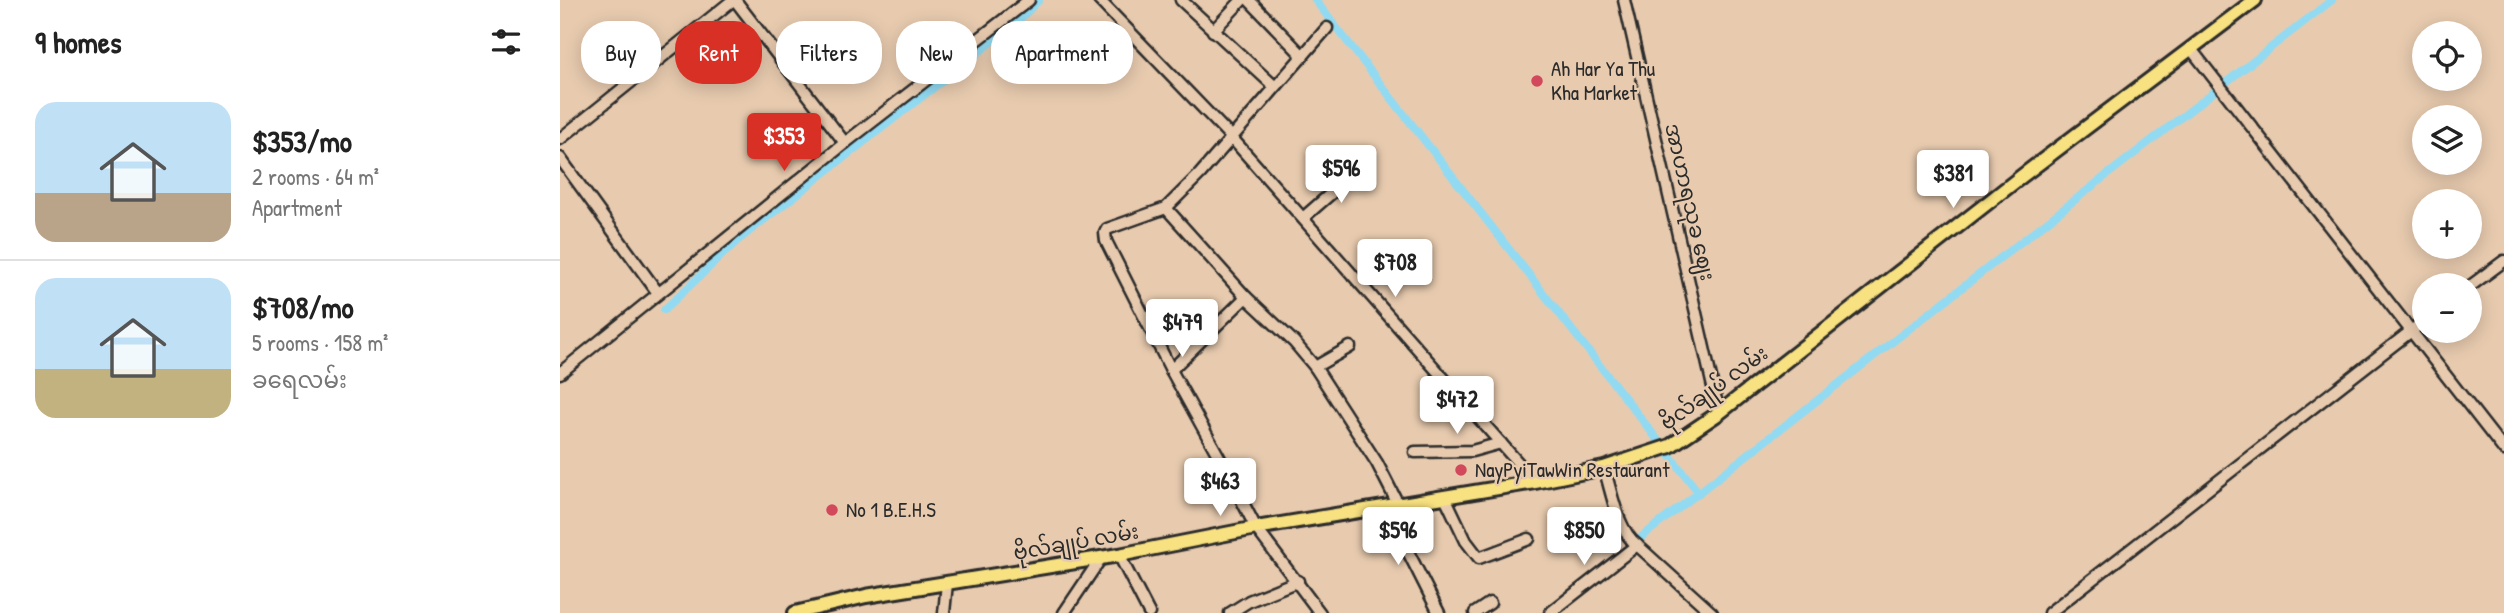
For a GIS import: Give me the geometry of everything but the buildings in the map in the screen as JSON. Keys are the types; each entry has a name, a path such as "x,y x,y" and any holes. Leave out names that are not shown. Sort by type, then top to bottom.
{"main road":[{"name":"ဗိုလ်ချုပ် လမ်း","path":"803,612 866,596 1535,482 1604,468 1670,446 1719,412 2022,176 2255,0"}],"street":[{"path":"560,139 734,0 845,143"},
{"path":"560,373 845,143 1029,0"},
{"path":"1099,0 1231,137 1535,482"},
{"path":"1213,30 1242,0"},
{"path":"1249,0 1303,56"},
{"name":"အာဟာရသုခ ဈေး","path":"1624,0 1719,412"},
{"path":"1181,1 1274,86"},
{"path":"1320,613 1256,528 1171,370 1106,241 1105,233 1107,229 1166,208 1200,174 1327,28"},
{"path":"2049,613 2412,330 2191,49"},
{"path":"560,158 658,293"},
{"path":"1303,218 1359,169"},
{"path":"1166,208 1246,297 1294,342 1315,367 1377,463 1391,505 1439,613"},
{"path":"2482,277 2504,261"},
{"path":"1171,370 1246,297"},
{"path":"2422,343 2504,450"},
{"path":"1315,367 1350,347"},
{"path":"1415,452 1472,451 1501,443"},
{"path":"1604,468 1619,517 1635,544 1712,613"},
{"path":"1445,497 1466,541 1479,558 1529,539"},
{"path":"1550,613 1635,544"},
{"path":"1119,555 1149,613"},
{"path":"1065,613 1101,558"},
{"path":"1230,613 1249,601 1298,581"},
{"path":"944,613 947,583"},
{"path":"1475,613 1490,603"}],"waterway":[{"path":"664,310 737,241 969,60 1019,20 1039,0"},
{"path":"1315,0 1699,493"},
{"path":"1630,546 2332,0"}],"place":[{"name":"Ah Har Ya Thu Kha Market","path":"1537,81"},
{"name":"NayPyiTawWin Restaurant","path":"1461,470"},
{"name":"No 1 B.E.H.S","path":"832,510"}]}
